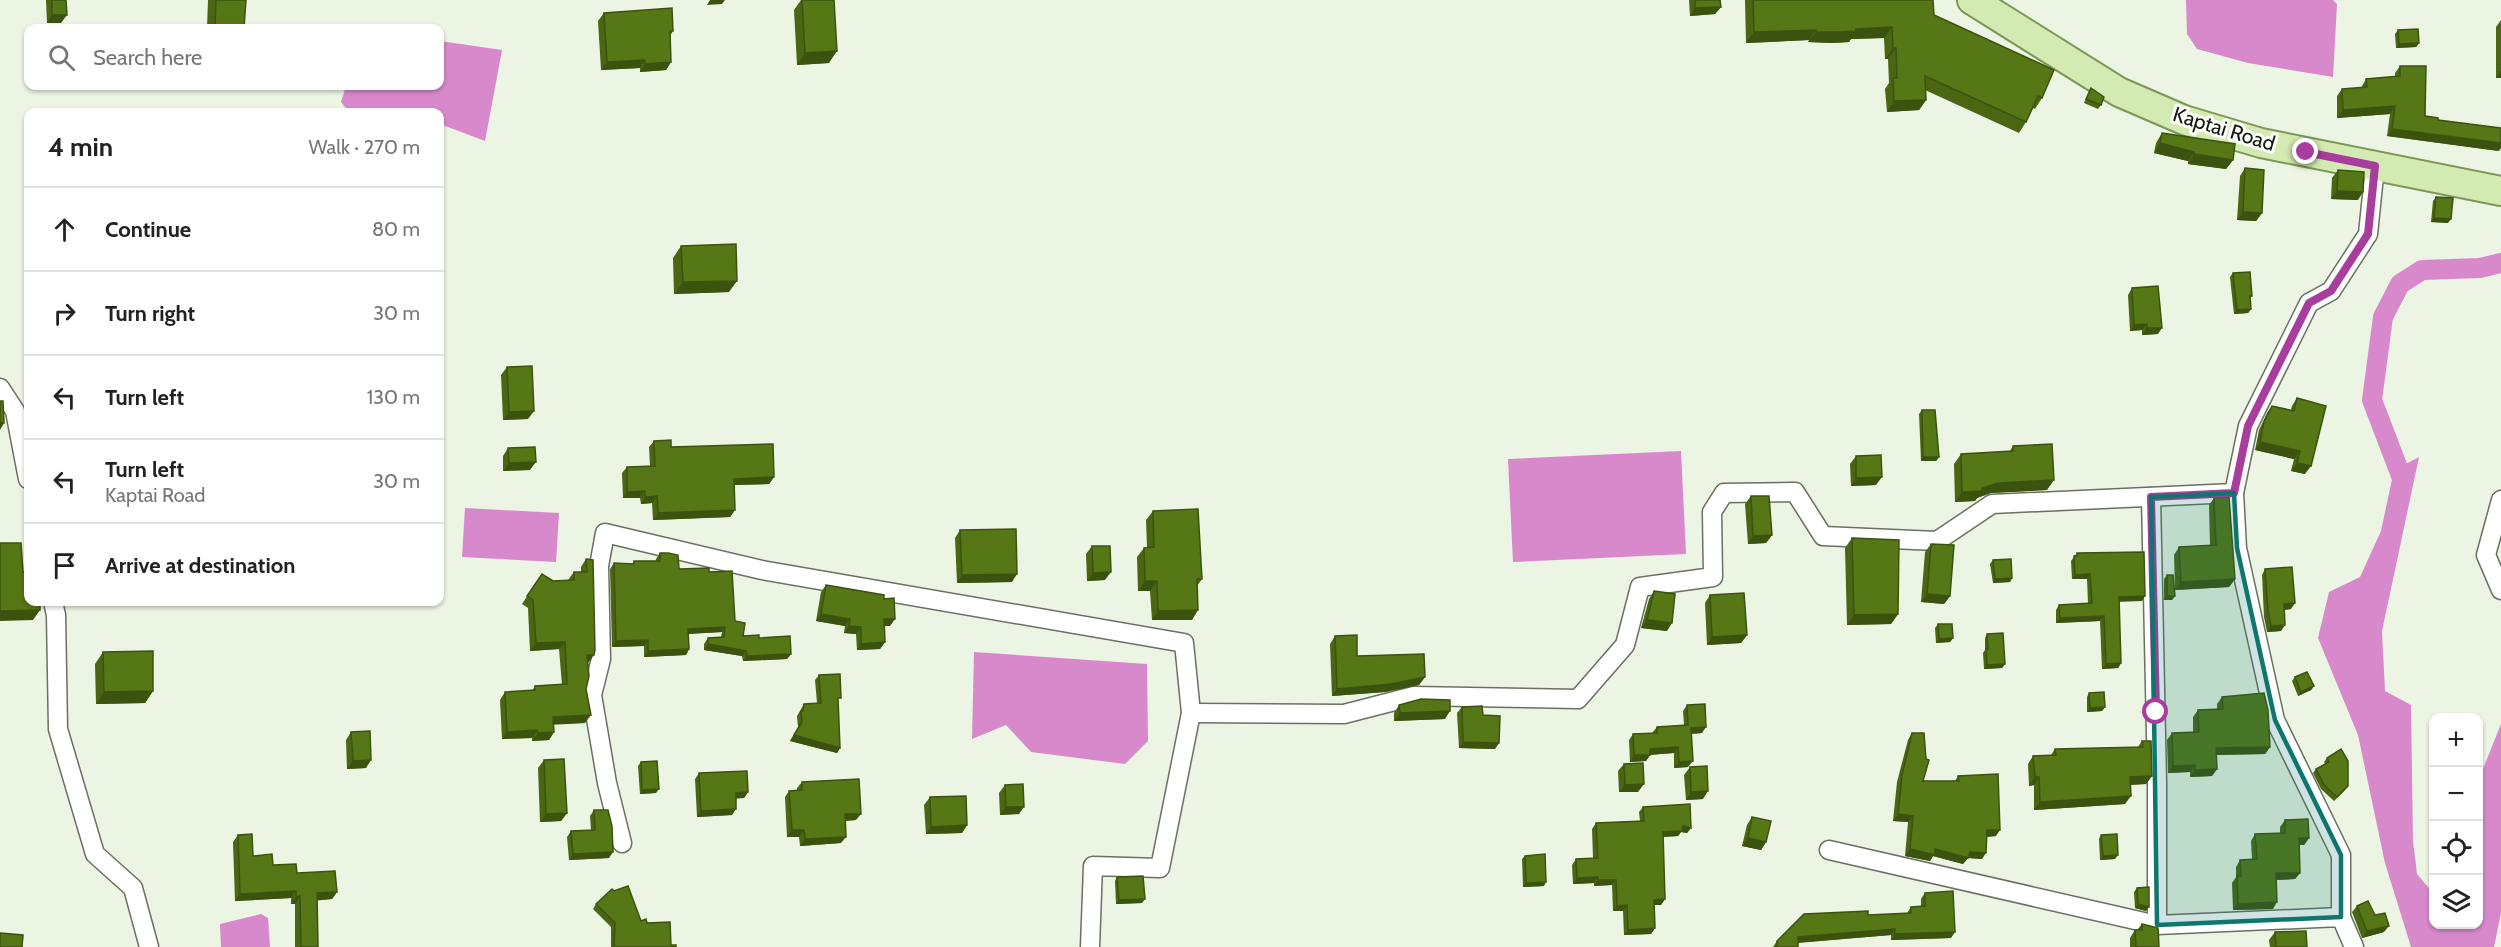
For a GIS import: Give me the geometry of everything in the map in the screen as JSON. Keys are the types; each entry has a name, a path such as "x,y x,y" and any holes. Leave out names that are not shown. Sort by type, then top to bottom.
{"main road":[{"name":"Kaptai Road","path":"1972,0 2119,92 2184,120 2261,143 2501,191"}],"street":[{"path":"2354,947 2341,917 2341,855 2275,720 2237,548 2234,493 2248,426 2309,303 2331,291 2368,234 2375,166"},
{"path":"0,388 15,411 24,458"},
{"path":"1191,713 1344,714 1414,696 1578,699 1625,645 1640,587 1713,578 1712,512 1724,493 1795,492 1823,536 1937,541 1992,504 2234,493"},
{"path":"2151,497 2157,783 2157,925"},
{"path":"2501,500 2486,555 2501,590"},
{"path":"622,843 607,783 592,695 601,659 599,566 605,533 762,570 1184,643 1191,713 1160,867 1093,866 1090,947"},
{"path":"54,606 58,729 95,854 133,888 149,947"},
{"path":"1829,850 2157,925 2341,917"}],"highlighted area":[{"path":"2234,493 2237,548 2275,720 2341,855 2341,917 2157,925 2151,497"}],"shaded area":[{"path":"2186,0 2333,0 2337,4 2333,77 2248,63 2197,49 2187,34"},
{"path":"444,42 502,50 485,141 444,126 444,108 346,108 341,102 345,90 444,90"},
{"path":"1681,451 1686,554 1513,562 1508,459"},
{"path":"2419,457 2382,631 2385,691 2411,705 2413,841 2417,874 2429,888 2429,929 2483,929 2483,769 2501,724 2501,913 2494,947 2411,947 2385,863 2358,735 2318,638 2329,592 2360,577 2381,531 2394,470"},
{"path":"465,508 559,513 556,562 462,557"},
{"path":"974,652 1147,664 1148,741 1125,764 1031,752 1006,725 972,739"},
{"path":"261,914 268,918 270,947 221,947 220,924"}],"building":[{"path":"52,0 66,0 67,15 52,15"},
{"path":"216,0 246,0 244,24 215,24"},
{"path":"802,0 834,0 837,51 805,53"},
{"path":"1695,0 1720,0 1721,7 1695,8"},
{"path":"1753,0 1933,0 1934,15 2054,70 2042,98 2038,96 2026,122 1925,76 1926,100 1894,101 1893,78 1897,78 1896,48 1893,48 1892,27 1840,32 1816,32 1816,30 1754,32"},
{"path":"672,8 671,62 645,64 645,60 607,62 604,13"},
{"path":"2418,29 2419,43 2399,44 2398,30"},
{"path":"2400,66 2426,66 2425,116 2438,118 2438,120 2501,128 2501,143 2392,129 2395,106 2343,110 2342,89 2367,87 2366,79 2400,76"},
{"path":"2091,88 2104,97 2101,105 2086,99"},
{"path":"2162,133 2235,144 2233,160 2194,154 2194,152 2160,143"},
{"path":"2245,168 2264,170 2262,213 2243,212"},
{"path":"2338,170 2364,172 2363,192 2337,191"},
{"path":"2436,197 2453,198 2451,219 2434,218"},
{"path":"736,244 737,281 683,282 681,246"},
{"path":"2250,272 2251,309 2237,310 2233,273"},
{"path":"2158,286 2162,328 2147,328 2147,324 2134,325 2132,288"},
{"path":"532,366 534,411 509,412 507,367"},
{"path":"2297,398 2326,406 2311,466 2297,463 2300,451 2260,442 2264,422 2272,406 2294,411"},
{"path":"0,401 3,401 4,423 0,423"},
{"path":"1922,410 1935,410 1939,457 1923,457"},
{"path":"671,440 671,447 773,444 774,477 734,479 735,510 658,513 657,496 645,497 645,491 627,492 627,467 655,466 654,441"},
{"path":"2052,444 2054,480 1998,483 1982,488 1982,491 1962,492 1961,454 2013,451 2013,446"},
{"path":"535,447 536,462 509,463 508,448"},
{"path":"1881,455 1882,477 1856,478 1856,456"},
{"path":"1751,496 1769,496 1772,535 1753,536"},
{"path":"2229,497 2235,579 2181,582 2179,547 2216,545 2214,498"},
{"path":"1198,509 1202,579 1197,579 1198,610 1158,611 1157,581 1145,581 1144,548 1154,547 1153,511"},
{"path":"1016,529 1017,574 962,575 960,530"},
{"path":"1852,538 1899,540 1898,614 1854,615"},
{"path":"0,543 21,543 24,606 40,606 40,610 0,611"},
{"path":"1931,544 1954,545 1950,596 1927,594"},
{"path":"1092,546 1110,546 1111,572 1093,573"},
{"path":"2144,552 2145,596 2119,597 2121,663 2106,664 2104,616 2060,618 2059,605 2092,603 2090,574 2075,575 2074,556 2077,556 2077,553"},
{"path":"660,553 678,555 679,569 709,568 709,572 732,571 735,621 745,623 743,636 759,635 759,638 790,636 791,654 747,656 746,651 708,644 708,638 724,637 725,627 688,629 689,649 648,651 648,640 616,641 614,563 634,564 634,561 660,561"},
{"path":"586,559 593,560 595,650 594,655 587,655 589,676 586,689 591,715 553,717 554,732 538,733 537,730 507,732 505,692 535,690 535,686 567,684 565,642 536,643 533,600 527,596 542,574 553,581 574,580 574,572 587,572"},
{"path":"2011,559 2012,578 1995,579 1993,560"},
{"path":"2292,567 2295,603 2284,604 2285,625 2271,626 2265,569"},
{"path":"2167,575 2173,575 2175,596 2167,596"},
{"path":"826,585 884,595 884,599 894,598 895,619 884,619 885,642 861,644 861,627 849,626 850,619 821,614"},
{"path":"1654,591 1675,594 1672,623 1647,620"},
{"path":"1744,593 1747,635 1712,637 1710,595"},
{"path":"1938,624 1952,624 1953,638 1939,639"},
{"path":"2003,633 2005,664 1987,665 1987,634"},
{"path":"1357,635 1357,656 1424,654 1425,677 1391,684 1337,689 1335,636"},
{"path":"153,651 153,691 104,692 103,652"},
{"path":"2307,672 2314,686 2301,692 2295,677"},
{"path":"840,674 841,698 838,698 840,748 794,735 802,722 801,711 803,711 804,704 821,703 819,675"},
{"path":"2104,692 2105,707 2090,708 2089,693"},
{"path":"2264,693 2268,710 2270,747 2216,748 2217,769 2195,770 2195,765 2173,766 2172,733 2199,732 2198,710 2223,709 2222,697"},
{"path":"1421,699 1450,700 1450,711 1400,713 1399,705"},
{"path":"1705,704 1706,727 1691,728 1693,761 1679,762 1678,747 1650,749 1650,755 1634,755 1633,734 1657,733 1657,727 1688,725 1687,705"},
{"path":"1482,706 1483,715 1500,716 1499,743 1463,742 1462,707"},
{"path":"370,731 371,760 353,761 351,732"},
{"path":"1912,733 1924,733 1926,759 1929,760 1923,781 1959,781 1958,776 1998,774 2000,830 1987,830 1986,853 1970,852 1968,858 1935,849 1935,855 1910,849 1913,816 1898,814 1902,775"},
{"path":"2142,741 2151,741 2152,776 2130,777 2131,796 2040,802 2039,777 2035,777 2033,756 2056,755 2055,749 2143,747"},
{"path":"2341,749 2348,761 2348,786 2337,797 2324,785 2316,769 2329,762 2327,758"},
{"path":"564,759 567,813 546,814 544,760"},
{"path":"657,761 659,789 642,790 641,762"},
{"path":"1643,763 1644,784 1625,785 1624,764"},
{"path":"1707,766 1708,791 1691,792 1690,767"},
{"path":"747,771 748,792 736,793 736,809 701,811 699,773"},
{"path":"859,779 861,814 845,814 846,837 805,839 804,830 792,830 789,791 802,790 802,782"},
{"path":"1023,784 1024,807 1006,807 1005,785"},
{"path":"966,796 967,825 931,827 930,797"},
{"path":"1690,804 1691,828 1683,826 1682,831 1663,832 1665,899 1654,900 1655,928 1628,930 1627,905 1617,906 1616,880 1598,880 1598,877 1577,878 1576,859 1598,858 1596,823 1644,821 1643,807"},
{"path":"594,810 608,810 612,826 613,852 573,854 571,831 595,830"},
{"path":"1752,817 1771,821 1766,842 1748,838"},
{"path":"2308,819 2309,838 2299,838 2300,873 2276,873 2277,902 2238,904 2237,876 2241,876 2240,860 2257,859 2255,834 2285,833 2285,820"},
{"path":"252,834 253,856 272,854 273,865 296,864 297,873 335,871 337,892 317,893 318,947 301,947 300,896 296,897 296,891 240,894 238,835"},
{"path":"2117,834 2118,855 2103,856 2101,835"},
{"path":"1545,854 1546,882 1526,883 1525,856"},
{"path":"1143,876 1145,899 1119,900 1117,877"},
{"path":"628,886 641,921 646,919 647,923 670,922 671,945 676,945 676,947 614,947 615,923 596,904 612,889 614,891"},
{"path":"2149,887 2149,907 2138,904 2137,888"},
{"path":"1953,891 1955,932 1895,934 1895,929 1798,937 1798,947 1777,947 1777,941 1804,914 1868,911 1868,915 1911,913 1911,907 1925,906 1925,893"},
{"path":"2368,901 2375,915 2385,913 2389,926 2367,931 2357,906"},
{"path":"2142,924 2158,928 2159,947 2136,947 2135,930 2142,930"},
{"path":"2306,931 2307,947 2276,947 2275,932"},
{"path":"0,933 23,935 22,947 0,947"}],"waterway":[{"path":"2400,492 2403,481 2372,400 2383,317 2400,284 2422,270 2480,268 2501,263"}],"route":[{"path":"2156,712 2151,497 2234,493 2248,426 2309,303 2331,291 2368,234 2375,166 2306,152"}]}
